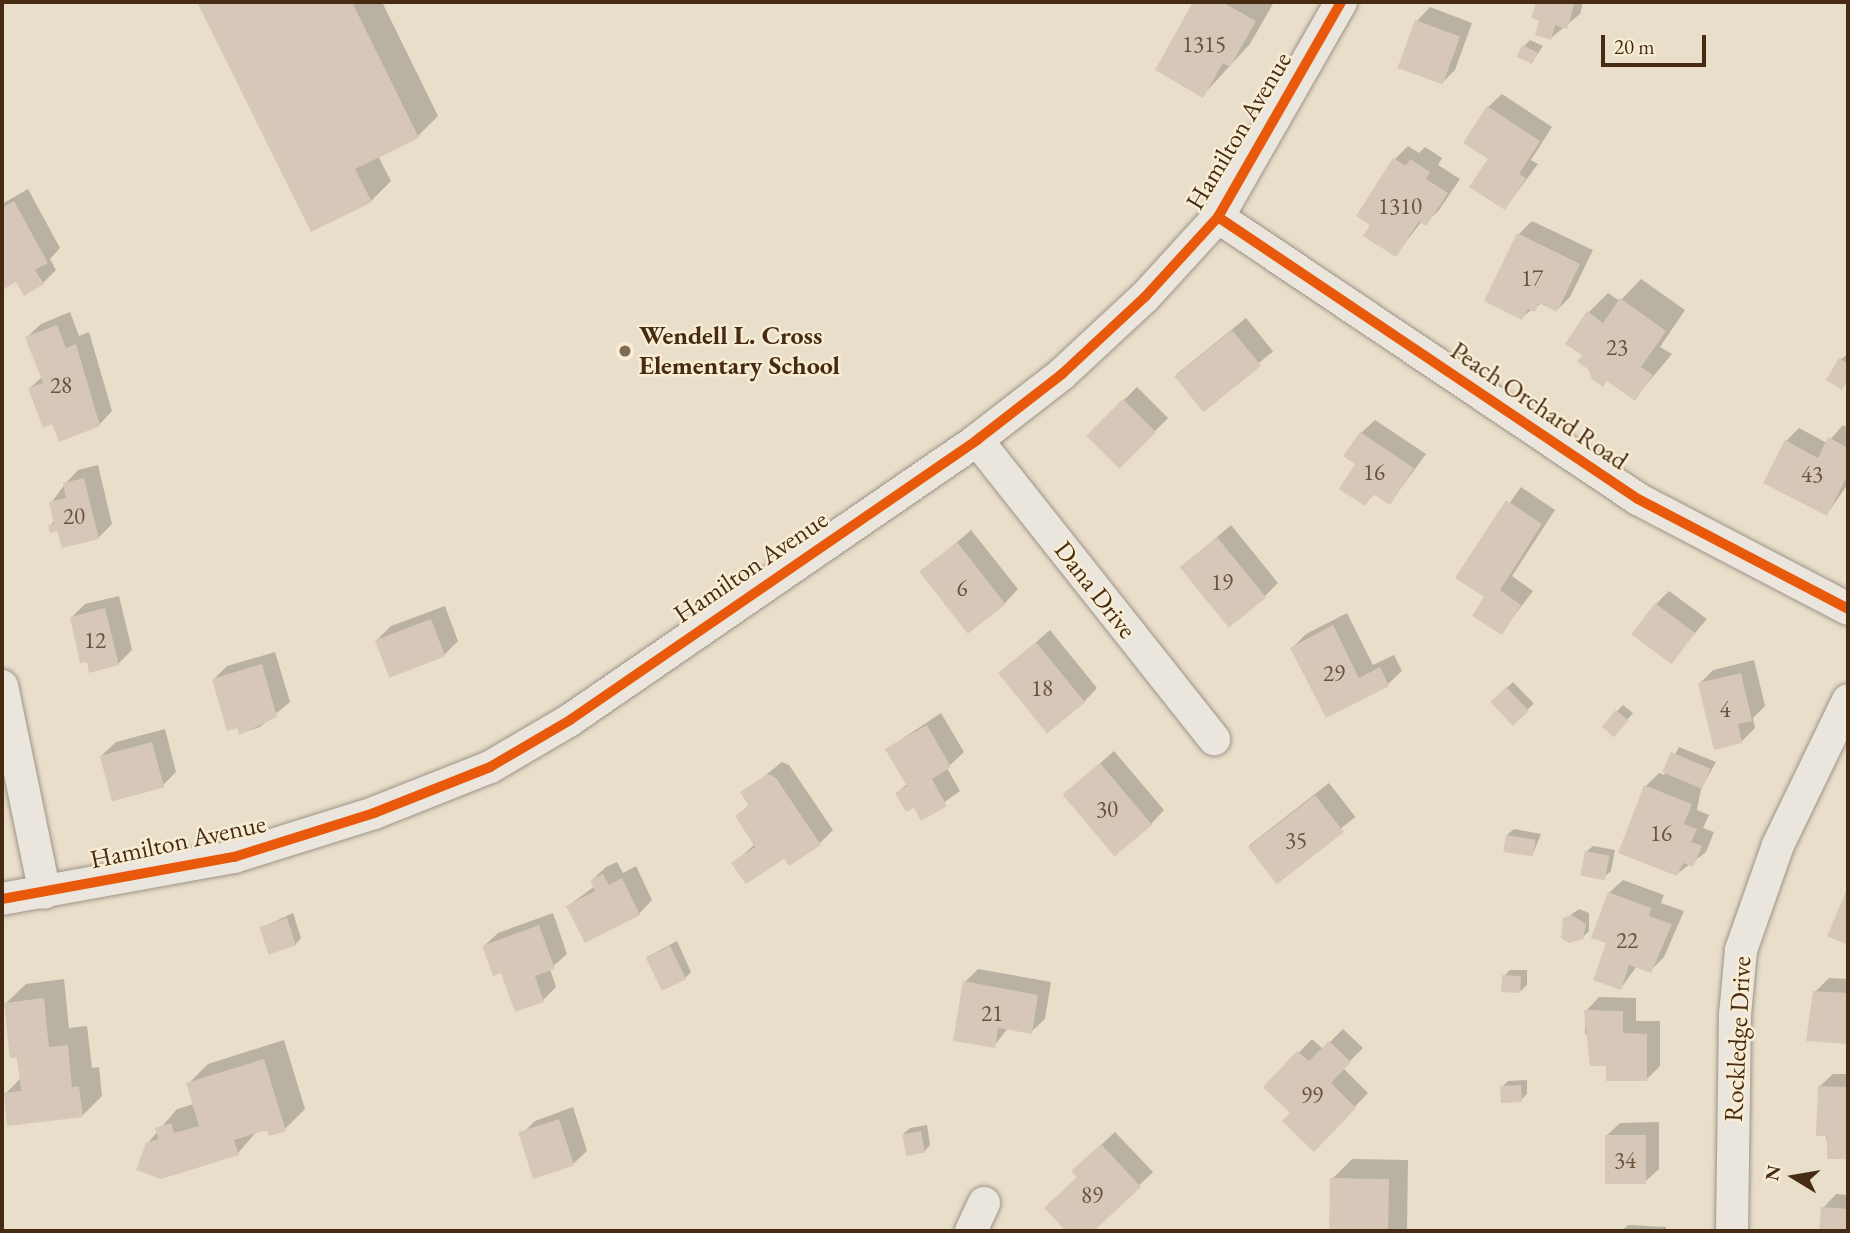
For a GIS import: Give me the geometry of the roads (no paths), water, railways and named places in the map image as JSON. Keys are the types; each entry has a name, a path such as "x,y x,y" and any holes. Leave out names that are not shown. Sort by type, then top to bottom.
{"street":[{"name":"Hamilton Avenue","path":"2,899 234,858 374,813 490,766 570,720 977,440 1062,374 1145,297 1218,217 1341,2"},
{"name":"Peach Orchard Road","path":"1218,217 1638,499 1848,609"},
{"name":"Dana Drive","path":"977,440 1214,739"},
{"path":"2,686 46,892"},
{"name":"Rockledge Drive","path":"1732,1231 1735,1015 1741,950 1778,845 1848,701"},
{"path":"971,1231 984,1203"}],"place":[{"name":"Wendell L. Cross Elementary School","path":"625,351"}]}
